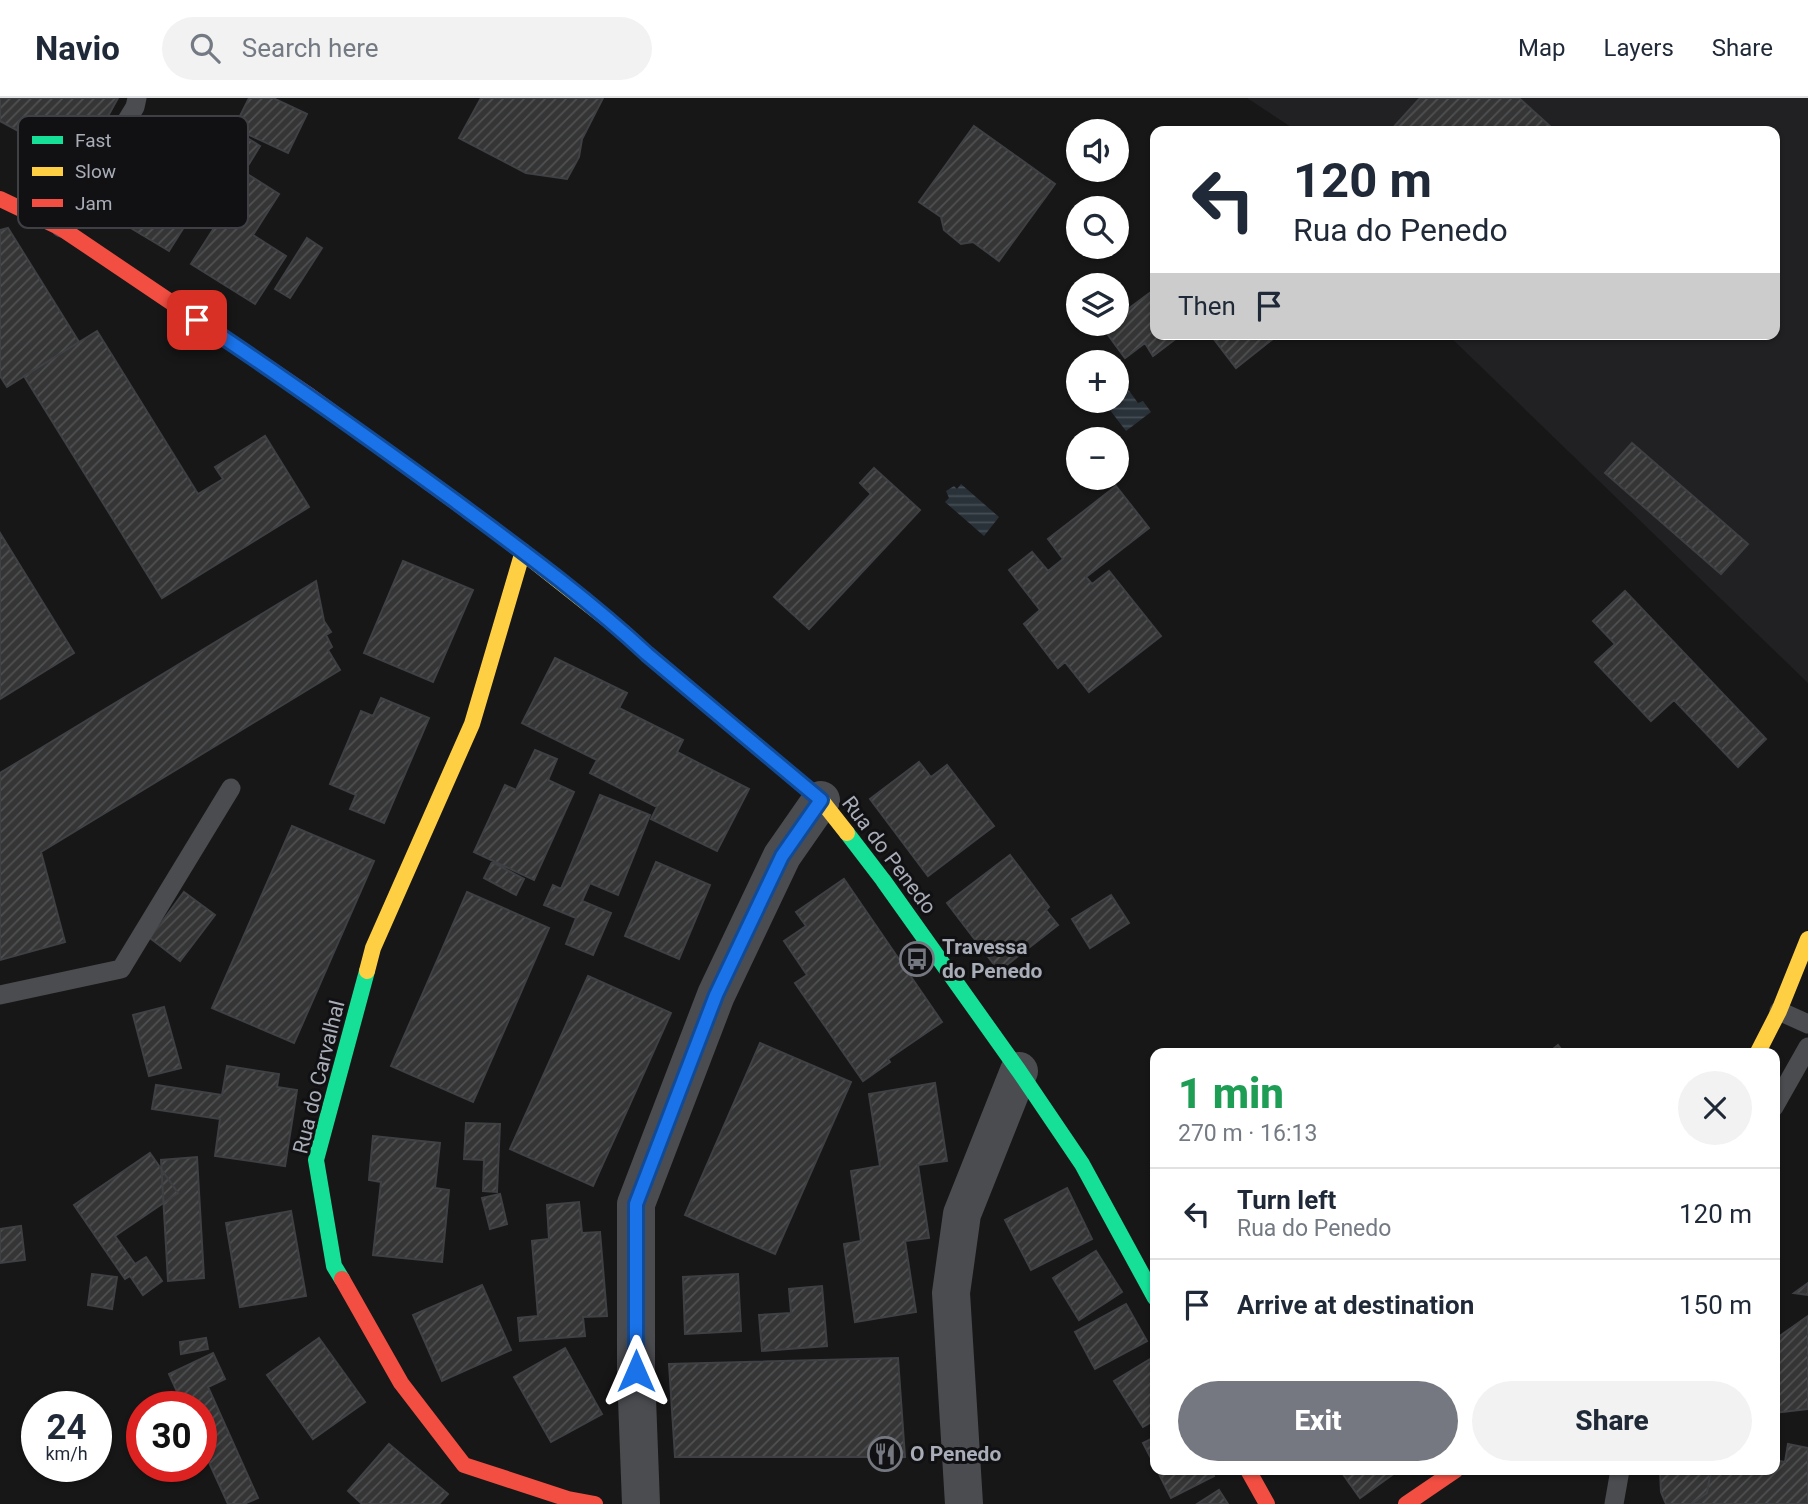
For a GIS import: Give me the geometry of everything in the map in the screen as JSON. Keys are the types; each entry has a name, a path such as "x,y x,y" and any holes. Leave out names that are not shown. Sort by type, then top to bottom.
{"street":[{"name":"Rua do Penedo","path":"0,199 18,208"},
{"name":"Rua do Penedo","path":"61,228 310,396 523,551 821,800 883,880 1020,1071 1082,1164 1150,1289"},
{"name":"Rua do Carvalhal","path":"523,551 472,724 373,948 316,1160 334,1266 401,1384 464,1465 568,1499 595,1504"},
{"path":"641,1504 636,1371 636,1204 716,995 782,856 821,800"},
{"path":"1760,1048 1779,1011 1808,939"},
{"path":"964,1504 951,1293 962,1214 1020,1071"},
{"path":"1251,1475 1267,1504"},
{"path":"1406,1504 1449,1475"}],"lane":[{"path":"129,116 137,98"},
{"path":"0,995 121,969 231,788"},
{"path":"1779,1011 1808,1024"},
{"path":"1780,1096 1808,1047"},
{"path":"1614,1504 1619,1475"}],"shaded area":[{"path":"1247,98 1808,98 1808,683 1453,340 1780,340 1780,126 1289,126"},
{"path":"1129,391 1138,403 1143,401 1151,412 1129,429 1123,427 1112,413 1129,413"},
{"path":"961,484 999,517 984,536 945,502 949,498 946,491 954,486 957,489"}],"building":[{"path":"0,98 118,98 108,116 18,116 18,131 0,121"},
{"path":"249,98 273,98 307,114 288,153 248,134 248,116 240,116"},
{"path":"481,98 603,98 582,139 579,157 567,179 526,173 459,138"},
{"path":"1420,98 1519,98 1550,126 1395,126"},
{"path":"974,126 1055,184 999,261 973,242 961,244 944,230 941,217 919,202"},
{"path":"248,138 260,146 248,166"},
{"path":"248,175 279,194 253,235 286,256 255,304 191,264 214,228 248,228"},
{"path":"8,228 79,342 7,387 0,376 0,230"},
{"path":"131,228 183,228 169,251"},
{"path":"307,238 322,248 290,298 275,289"},
{"path":"1150,293 1150,340 1174,340 1153,356 1145,343 1129,355 1129,350 1119,350 1109,336 1129,336 1129,308"},
{"path":"97,331 198,494 223,479 215,467 265,436 309,507 162,598 24,376"},
{"path":"1215,340 1271,340 1236,368"},
{"path":"1632,443 1748,544 1721,574 1605,473"},
{"path":"874,468 920,510 809,629 774,597 871,494 860,483"},
{"path":"1111,490 1119,490 1149,528 1086,577 1092,584 1109,571 1161,636 1089,692 1065,662 1058,668 1024,624 1040,610 1009,570 1032,552 1048,571 1063,559 1048,539"},
{"path":"0,533 74,653 0,699"},
{"path":"403,561 473,590 433,682 364,653"},
{"path":"316,581 324,621 331,632 326,635 332,647 328,650 340,670 41,852 65,942 0,960 0,773"},
{"path":"1625,591 1766,739 1738,767 1674,700 1651,721 1595,662 1615,644 1593,621"},
{"path":"555,658 627,693 619,708 683,740 677,752 749,789 717,851 651,819 657,807 590,773 597,760 522,723"},
{"path":"381,698 429,718 384,823 350,809 356,795 330,784 361,711 373,716"},
{"path":"535,750 557,759 548,780 574,792 534,880 474,852 505,785 516,790"},
{"path":"919,762 931,777 947,765 994,826 928,876 870,799"},
{"path":"600,795 650,815 618,895 590,883 582,901 611,913 593,955 566,944 576,918 544,905 553,885 561,889"},
{"path":"292,826 374,861 294,1043 212,1008"},
{"path":"1010,855 1049,907 1046,910 1058,925 999,971 947,903"},
{"path":"492,862 524,879 516,895 484,878"},
{"path":"656,862 710,885 679,959 625,936"},
{"path":"844,879 942,1022 888,1059 890,1062 863,1081 795,983 807,975 784,941 806,926 796,912"},
{"path":"184,892 215,915 180,961 150,938"},
{"path":"467,892 549,928 473,1102 391,1066"},
{"path":"1111,895 1129,923 1090,948 1072,919"},
{"path":"588,976 671,1013 593,1186 510,1149"},
{"path":"164,1007 181,1068 149,1076 133,1015"},
{"path":"760,1043 851,1082 775,1254 685,1215"},
{"path":"227,1066 279,1074 277,1087 297,1090 285,1166 215,1156 220,1119 152,1109 156,1085 222,1095"},
{"path":"935,1083 947,1161 918,1165 929,1238 905,1241 916,1312 855,1322 844,1244 861,1241 851,1171 880,1166 869,1094"},
{"path":"466,1123 500,1124 497,1192 483,1191 484,1160 464,1159"},
{"path":"373,1136 440,1143 435,1188 449,1190 442,1262 373,1255 381,1182 369,1180"},
{"path":"150,1153 178,1193 115,1236 135,1264 146,1257 162,1281 143,1295 130,1276 125,1279 74,1205"},
{"path":"197,1157 204,1278 168,1281 161,1160"},
{"path":"1067,1188 1092,1239 1031,1270 1005,1220"},
{"path":"500,1194 507,1224 490,1229 482,1198"},
{"path":"579,1202 582,1233 600,1232 607,1316 583,1317 585,1336 520,1341 518,1318 538,1316 532,1241 549,1239 547,1205"},
{"path":"291,1211 306,1296 240,1307 226,1223"},
{"path":"21,1226 25,1260 0,1263 0,1229"},
{"path":"1096,1251 1122,1292 1079,1320 1053,1278"},
{"path":"92,1274 117,1277 112,1309 88,1305"},
{"path":"738,1274 741,1331 685,1334 683,1277"},
{"path":"1808,1283 1808,1295 1794,1293"},
{"path":"482,1285 511,1350 442,1381 413,1315"},
{"path":"822,1286 827,1346 762,1351 759,1315 791,1313 789,1289"},
{"path":"1126,1304 1147,1341 1095,1369 1075,1332"},
{"path":"1808,1316 1808,1409 1780,1412 1780,1336"},
{"path":"206,1338 208,1349 181,1354 180,1342"},
{"path":"319,1338 365,1402 313,1439 267,1375"},
{"path":"565,1348 602,1414 551,1442 514,1377"},
{"path":"213,1353 225,1379 208,1387 210,1391 177,1391 169,1374"},
{"path":"898,1358 905,1457 675,1457 669,1364"},
{"path":"1150,1359 1150,1423 1143,1427 1114,1381"},
{"path":"217,1407 258,1498 244,1504 228,1504 217,1480"},
{"path":"1150,1440 1150,1456 1143,1443"},
{"path":"389,1444 448,1494 439,1504 362,1504 348,1491"},
{"path":"1788,1444 1808,1448 1808,1504 1691,1504 1707,1493 1710,1475 1780,1475 1780,1461 1785,1462"},
{"path":"1160,1475 1214,1475 1214,1476 1171,1498"},
{"path":"1344,1475 1392,1475 1360,1498"},
{"path":"1660,1475 1710,1475 1707,1493 1691,1504 1666,1504 1661,1492"},
{"path":"1219,1490 1228,1504 1197,1504"}],"traffic: fast":[{"path":"847,833 1019,1071 1082,1164 1150,1289"},
{"path":"342,1279 334,1266 316,1160 367,971"}],"traffic: slow":[{"path":"498,533 622,631 821,800 847,833"},
{"path":"367,971 373,948 472,724 523,551"},
{"path":"1760,1048 1779,1011 1808,939"}],"traffic: jam":[{"path":"0,199 18,208"},
{"path":"61,228 310,396 498,533"},
{"path":"342,1279 401,1383 464,1465 568,1499 595,1504"},
{"path":"1251,1475 1267,1504"},
{"path":"1406,1504 1449,1475"}],"place":[{"name":"Travessa do Penedo","path":"917,959"},
{"name":"O Penedo","path":"885,1454"}],"route":[{"path":"197,320 310,396 523,551 821,800 782,856 716,995 636,1204 636,1371"}]}
